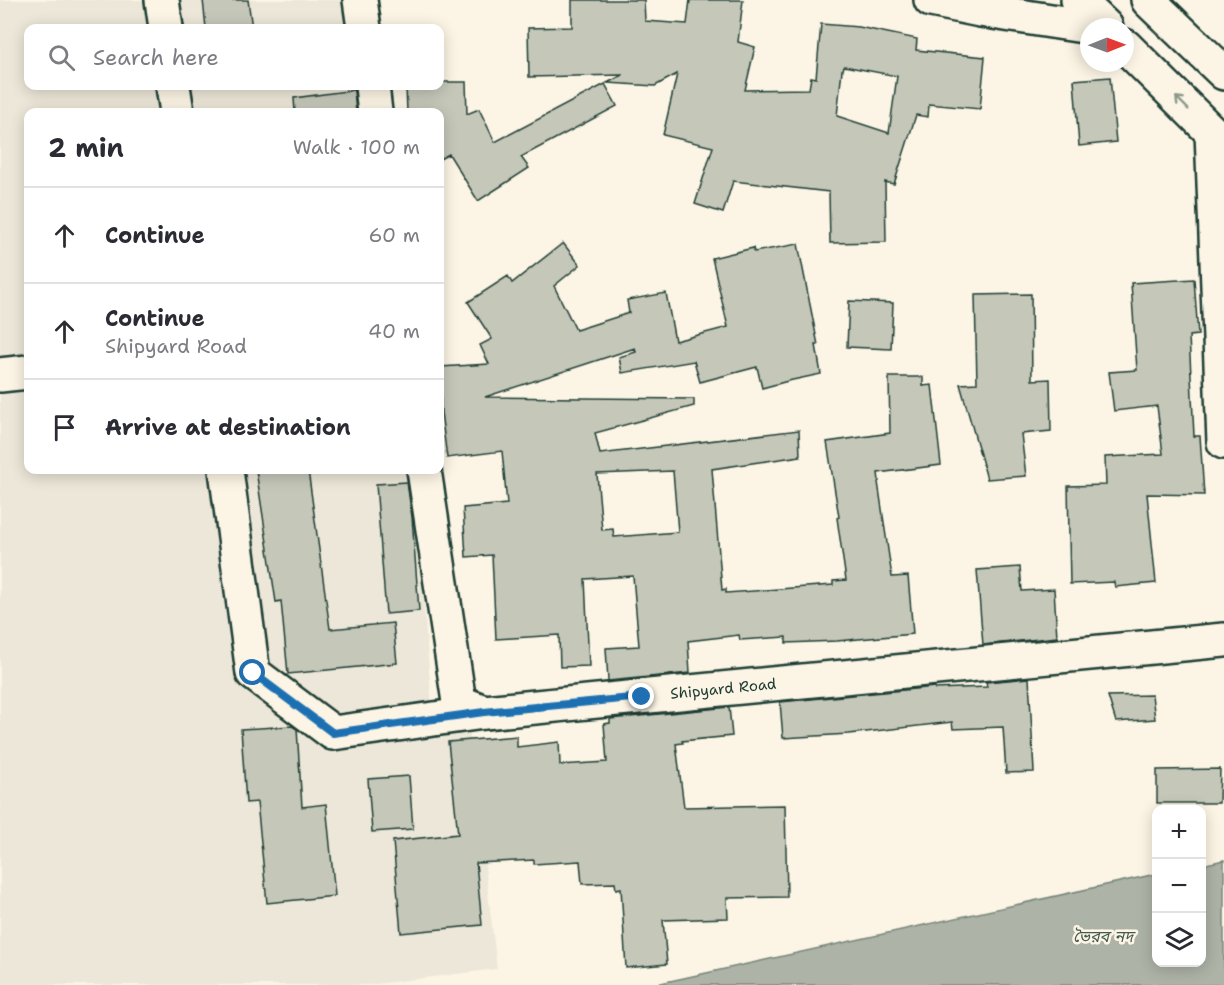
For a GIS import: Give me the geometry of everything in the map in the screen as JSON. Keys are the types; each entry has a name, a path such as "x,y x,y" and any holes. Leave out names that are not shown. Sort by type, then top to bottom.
{"street":[{"path":"162,0 165,24"},
{"path":"360,0 363,24"},
{"path":"931,0 1080,25"},
{"path":"1078,0 1097,18"},
{"path":"1148,0 1224,73"},
{"path":"1134,55 1218,138 1224,442"},
{"path":"174,90 176,108"},
{"path":"372,90 375,108"},
{"path":"0,375 24,372"},
{"name":"Shipyard Road","path":"227,474 253,673 333,733 484,712 1224,640"},
{"path":"425,474 459,702 484,712"}],"shaded area":[{"path":"0,0 352,0 355,24 24,24 24,90 364,90 366,108 24,108 24,474 413,474 434,732 469,728 497,969 368,985 0,985"}],"water":[{"name":"ভৈরব নদ","path":"1224,860 1224,985 652,985 1152,875 1152,967 1206,967 1206,864"}],"building":[{"path":"203,0 248,0 251,24 206,24"},
{"path":"572,0 644,0 645,21 687,24 690,0 743,0 738,42 755,47 745,90 809,89 811,77 816,78 821,24 859,27 917,39 916,50 985,57 980,109 929,104 928,117 916,115 894,184 885,182 886,242 830,243 829,192 733,181 723,213 695,204 713,147 663,135 677,74 655,86 607,83 623,75 529,77 528,28 572,27","holes":["844,66 897,76 889,133 837,116"]},
{"path":"1110,77 1116,142 1079,146 1074,80"},
{"path":"444,82 466,82 467,114 479,109 495,142 605,84 617,106 521,157 529,168 478,201 449,154 444,157 444,108 407,108 406,90 444,90"},
{"path":"354,90 356,108 295,108 294,98"},
{"path":"563,243 580,265 554,286 576,330 629,313 627,300 666,293 675,341 728,327 712,258 753,248 754,252 798,244 818,345 816,345 821,374 762,388 757,367 700,382 694,361 622,373 619,357 636,352 635,348 485,397 694,399 694,406 595,433 600,454 799,430 800,456 712,469 722,590 726,589 726,593 833,585 833,581 846,580 827,442 890,433 889,377 923,377 923,386 932,385 941,465 878,473 892,577 908,576 913,634 786,643 786,637 740,640 739,635 688,641 690,673 608,681 606,648 639,646 633,576 585,579 589,666 560,667 559,635 496,639 492,555 466,557 463,508 507,504 502,451 447,458 444,435 444,367 489,364 480,345 492,339 468,302 508,276 512,283","holes":["673,471 678,532 614,537 613,529 602,530 597,474"]},
{"path":"1194,279 1198,335 1189,336 1194,436 1200,436 1204,495 1147,494 1156,583 1115,587 1114,582 1070,584 1068,486 1106,485 1105,457 1163,454 1157,406 1114,411 1109,372 1137,370 1131,283"},
{"path":"1031,294 1032,380 1050,379 1051,431 1021,434 1026,476 987,479 960,384 977,383 975,295"},
{"path":"849,301 893,303 891,349 847,347"},
{"path":"257,474 309,474 330,629 393,623 397,663 288,674 281,601 276,602"},
{"path":"407,482 419,611 386,614 376,484"},
{"path":"1020,567 1022,591 1054,589 1057,637 983,645 977,570"},
{"path":"1029,678 1034,772 1006,773 1003,727 953,729 952,722 849,734 783,738 780,702 935,687 935,689 987,687 986,682"},
{"path":"1152,695 1155,719 1116,722 1108,696"},
{"path":"729,707 732,736 682,741 683,743 676,744 684,807 785,805 787,897 727,898 728,918 663,920 667,964 626,968 621,888 616,889 615,883 582,884 580,861 534,864 534,860 476,863 482,925 401,933 393,841 458,834 448,742 517,736 517,747 559,742 560,765 607,762 604,724 610,723 610,719"},
{"path":"292,726 297,729 302,807 326,804 335,896 267,903 257,802 246,803 241,729"},
{"path":"1220,769 1219,803 1157,803 1157,770"},
{"path":"409,776 413,829 372,832 368,779"}],"route":[{"path":"253,673 333,733 484,712 642,697"}]}
